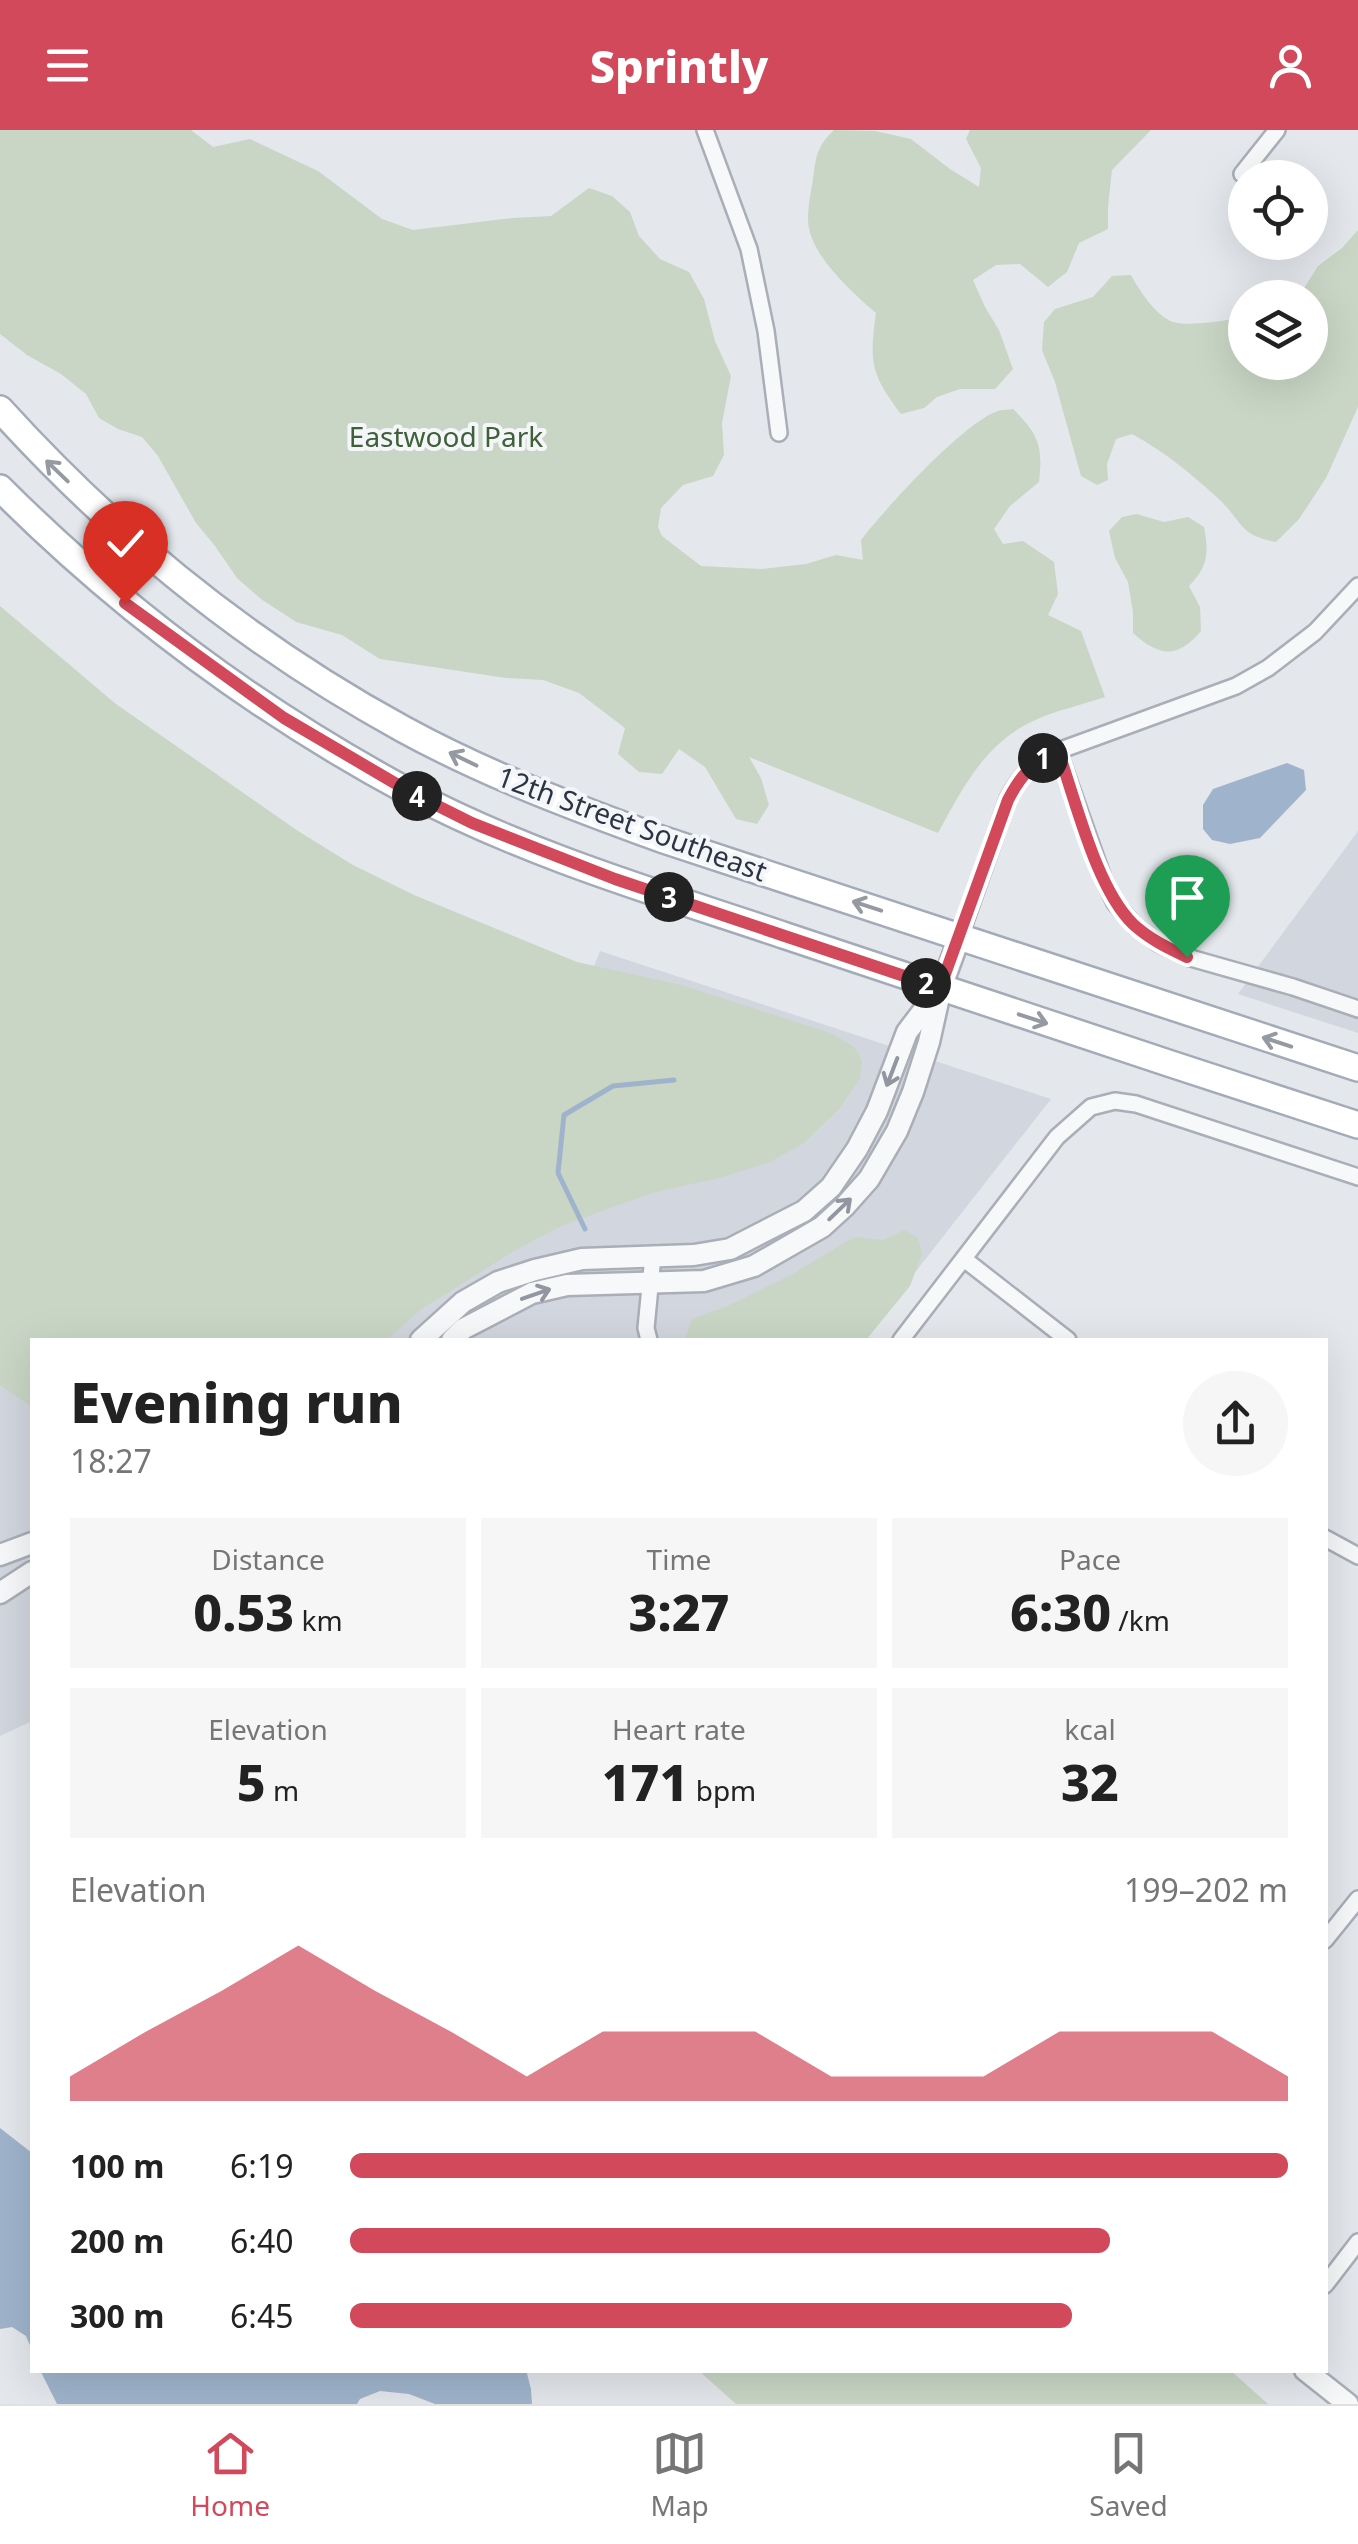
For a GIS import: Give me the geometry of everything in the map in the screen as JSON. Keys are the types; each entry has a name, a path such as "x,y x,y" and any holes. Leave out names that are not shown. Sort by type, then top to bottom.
{"main road":[{"name":"12th Street Southeast","path":"0,409 100,513 164,568 278,653 404,730 477,766 661,839 1358,1068"},
{"name":"12th Street Southeast","path":"0,488 80,565 171,638 284,718 410,792 472,823 615,879 1358,1125"}],"street":[{"path":"704,130 749,249 766,331 779,433"},
{"path":"1253,160 1277,130"},
{"path":"454,1338 463,1329 532,1293 567,1284 704,1281 754,1266 822,1227 870,1179 897,1130 929,1042 940,988 1018,781 1036,762 1058,751 1236,686 1268,668 1315,632 1358,586"},
{"path":"1058,751 1102,878 1116,904 1135,926 1158,944 1187,957 1358,1009"},
{"path":"423,1338 464,1302 498,1282 582,1259 694,1256 730,1250 804,1211 832,1188 857,1150 877,1111 907,1032 940,988"},
{"path":"904,1338 1058,1137 1092,1107 1115,1100 1136,1104 1358,1177"},
{"path":"648,1338 654,1256"},
{"path":"964,1260 1065,1338"},
{"path":"1328,1540 1358,1556"},
{"path":"0,1555 30,1544"},
{"path":"0,1593 30,1573"},
{"path":"1328,1936 1358,1899"},
{"path":"1328,2280 1358,2242"},
{"path":"1308,2373 1348,2404"}],"shaded area":[{"path":"1358,831 1358,1033 1238,994"},
{"path":"600,951 1051,1099 864,1338 358,1338 540,1106"},
{"path":"0,1324 30,1348 30,1722 0,1736"}],"green space":[{"name":"Eastwood Park","path":"0,130 191,130 213,147 250,139 318,171 382,219 413,230 551,216 589,188 612,196 630,212 639,236 660,259 689,272 704,299 715,341 731,376 722,423 724,455 713,476 683,485 661,508 658,527 662,536 701,566 761,569 806,564 836,555 863,560 861,540 926,468 983,418 1013,409 1037,442 1039,482 1010,506 994,529 1003,544 1023,541 1054,562 1058,594 1048,615 1081,631 1105,697 1040,718 1000,743 976,770 938,833 749,757 769,805 757,824 736,819 705,767 679,749 662,774 639,772 618,754 625,728 579,693 543,680 380,659 342,635 296,622 237,578 196,523 158,456 142,437 99,418 86,394 0,334"},
{"path":"834,130 875,131 911,139 979,187 981,168 966,139 970,130 1151,130 1112,170 1108,229 1079,243 1067,272 1048,287 1020,264 996,265 973,280 999,330 1013,369 995,389 960,389 937,397 924,408 901,414 883,388 875,367 876,313 823,259 810,232 808,209 816,158"},
{"path":"1358,230 1358,407 1326,478 1299,519 1276,542 1248,532 1200,482 1132,434 1116,439 1107,464 1108,480 1097,485 1081,476 1042,350 1044,322 1055,309 1093,297 1112,276 1131,275 1154,308 1173,322 1228,319 1228,380 1328,380 1328,280 1309,280 1318,266"},
{"path":"1137,514 1164,522 1188,517 1204,527 1206,559 1189,586 1200,607 1201,631 1176,650 1152,647 1133,633 1128,582 1115,558 1109,531 1122,517"},
{"path":"0,606 116,704 353,865 414,895 577,962 681,985 833,1034 854,1047 862,1060 860,1079 839,1109 804,1143 770,1162 652,1193 561,1226 419,1311 389,1338 30,1338 30,1406 0,1385"},
{"path":"904,1230 918,1238 922,1254 910,1286 868,1338 686,1338 692,1319 791,1275 854,1237 883,1240"},
{"path":"701,2373 1233,2373 1268,2404 736,2404"}],"water":[{"path":"1287,763 1304,770 1306,790 1260,838 1230,844 1212,840 1203,829 1203,805 1213,789"},
{"path":"0,2128 30,2151 30,2345 26,2336 12,2327 0,2329"},
{"path":"42,2373 527,2373 532,2404 435,2404 409,2394 380,2391 357,2404 57,2404"}],"waterway":[{"path":"585,1229 558,1173 564,1115 613,1086 674,1080"}],"route":[{"path":"125,603 284,718 343,755 472,823 615,879 940,988 1008,800 1018,781 1036,762 1058,751 1102,878 1116,904 1158,944 1187,957"}]}
